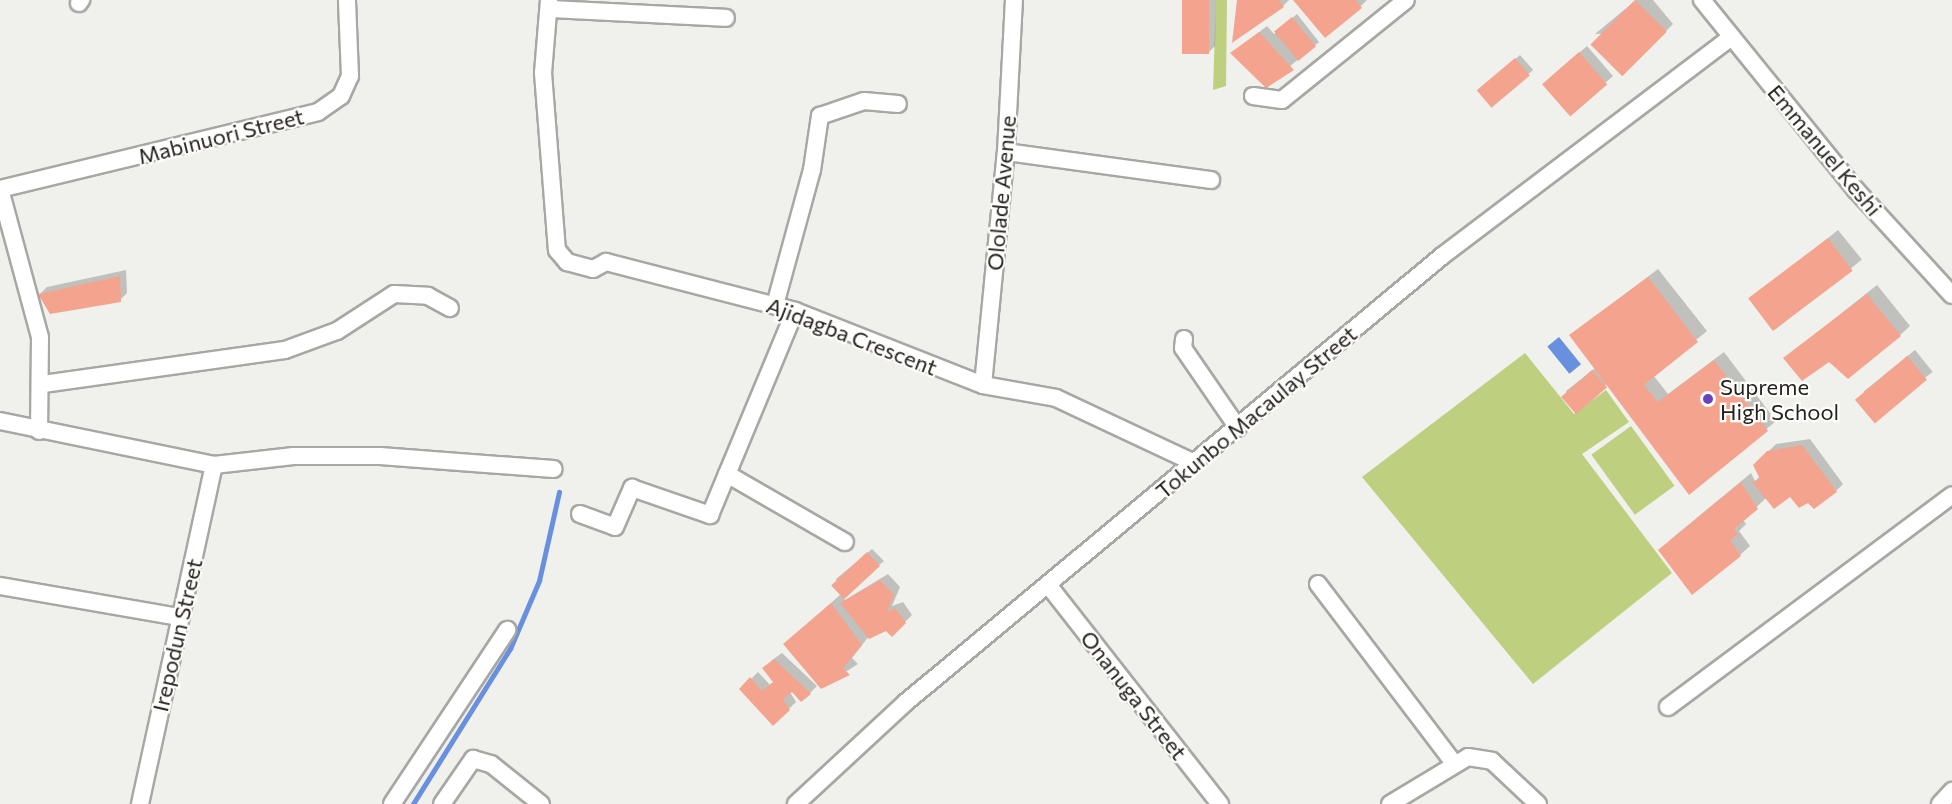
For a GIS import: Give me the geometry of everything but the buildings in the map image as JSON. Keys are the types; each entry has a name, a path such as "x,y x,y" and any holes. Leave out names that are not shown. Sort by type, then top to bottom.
{"street":[{"name":"Mabinuori Street","path":"0,189 318,112 341,96 350,76 347,0"},
{"name":"Ololade Avenue","path":"983,385 1006,152 1014,0"},
{"path":"1253,96 1282,100 1406,0"},
{"name":"Emmanuel Keshi","path":"1702,0 1856,190 1952,295"},
{"path":"549,4 726,18"},
{"name":"Ajidagba Crescent","path":"549,4 543,73 558,250 567,262 593,269 606,261 795,311 983,385 1056,398 1195,463"},
{"name":"Tokunbo Macaulay Street","path":"796,804 905,703 1442,256 1732,37"},
{"path":"775,305 812,170 820,117 864,102 898,104"},
{"path":"1006,152 1211,180"},
{"path":"0,189 30,285 43,384 39,431"},
{"path":"43,384 285,350 337,332 394,294 428,296 450,308"},
{"path":"580,513 615,527 632,488 710,515 795,311"},
{"path":"1184,339 1183,348 1238,428"},
{"path":"0,422 214,465 292,456 380,456 554,469"},
{"name":"Irepodun Street","path":"140,804 214,465"},
{"path":"726,474 845,542"},
{"path":"1668,707 1952,495"},
{"path":"1318,584 1454,763"},
{"path":"0,586 180,617"},
{"name":"Onanuga Street","path":"1048,586 1220,804"},
{"path":"392,804 507,630"},
{"path":"1390,804 1454,763 1468,757 1492,762 1538,804"},
{"path":"442,804 473,759 491,764 541,804"},
{"path":"1940,804 1952,790"}],"green space":[{"path":"1216,0 1227,0 1226,86 1213,90"},
{"path":"1525,353 1574,414 1606,390 1629,422 1582,454 1672,573 1533,684 1362,477"},
{"path":"1631,426 1674,486 1635,515 1591,455"}],"water":[{"path":"1559,337 1581,364 1569,374 1547,346"}],"waterway":[{"path":"413,804 510,649 539,581 559,492"}],"place":[{"name":"Supreme High School","path":"1708,399"}]}
